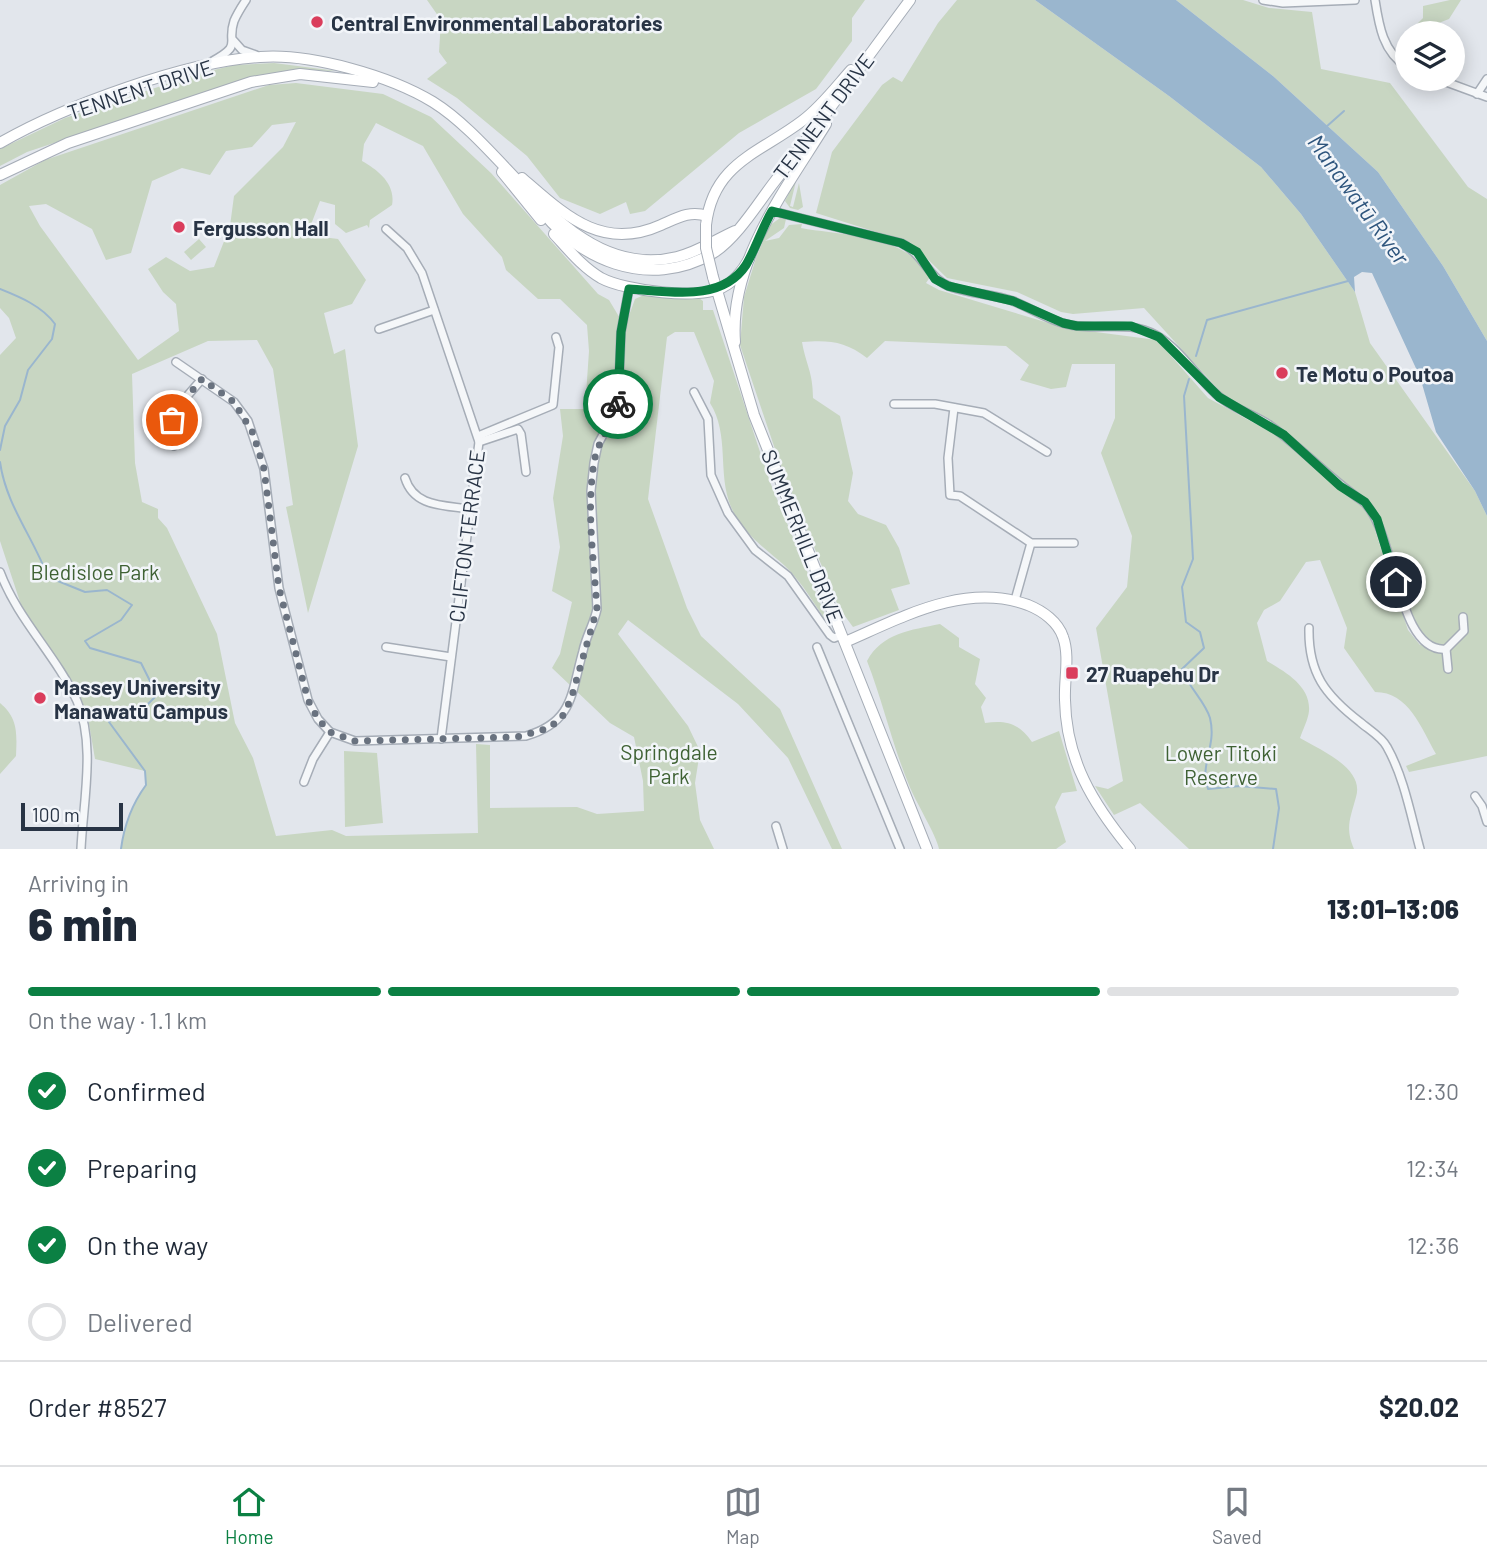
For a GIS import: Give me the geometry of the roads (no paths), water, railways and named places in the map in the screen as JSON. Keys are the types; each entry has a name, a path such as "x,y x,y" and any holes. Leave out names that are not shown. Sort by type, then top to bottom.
{"main road":[{"name":"TENNENT DRIVE","path":"0,143 51,117 202,66 262,57 339,67 407,89 444,110 486,148 530,194 546,218 571,241 601,259 633,269 661,270 698,260 722,247 909,0"},
{"path":"486,148 566,216 598,231 618,234 642,232 688,214 707,220 718,188 735,166 751,151 814,111 891,25"},
{"path":"738,363 736,314 749,259 772,211 860,68"},
{"name":"TENNENT DRIVE","path":"0,175 68,143 267,78 313,75 407,89"},
{"path":"486,148 514,190 578,260 601,277 629,289 716,289 730,282 749,259"},
{"name":"SUMMERHILL DRIVE","path":"707,220 706,248 716,289 759,427 927,849"},
{"path":"844,638 951,600 988,596 1015,600 1044,613 1061,630 1066,646 1066,723 1074,758 1091,797 1130,849"}],"street":[{"path":"202,66 226,54 234,41 233,23 246,0"},
{"path":"1263,0 1283,4 1355,0"},
{"path":"1375,0 1389,51 1395,56"},
{"path":"234,41 244,52 262,57"},
{"path":"1477,93 1487,79"},
{"path":"1465,89 1487,97"},
{"path":"772,211 901,243 917,252 935,279 948,286 1013,301 1063,323 1077,326 1131,326 1159,337 1219,397 1284,435 1340,486 1365,502 1377,519 1408,618 1415,630 1436,648 1446,649"},
{"name":"CLIFTON TERRACE","path":"386,229 401,242 418,265 478,439 442,739"},
{"path":"176,362 234,402 253,433 265,478 279,588 308,700 318,719 330,732 355,741 517,737 540,732 562,717 571,699 597,609 591,491 598,444 618,407 621,332 629,289"},
{"path":"379,329 433,310"},
{"path":"478,439 553,405 559,347 556,337"},
{"path":"174,446 171,429 174,412 202,379"},
{"path":"694,392 708,419 711,475 728,513 755,550 788,576 830,635 844,638"},
{"path":"894,404 935,404 984,413 1047,452"},
{"path":"954,408 947,458 950,495 960,496 1031,543 1074,543"},
{"path":"478,439 518,429 526,472"},
{"path":"405,478 410,491 419,499 469,509"},
{"path":"1015,600 1031,543"},
{"path":"0,572 12,601 72,691 81,713 86,749 81,849"},
{"path":"1446,649 1464,631 1462,617"},
{"path":"1309,628 1308,654 1321,685 1342,708 1386,744 1398,772 1420,849"},
{"path":"386,647 451,657"},
{"path":"817,647 900,849"},
{"path":"1446,649 1448,669"},
{"path":"304,782 313,759 330,732"},
{"path":"1475,796 1482,806 1487,822"},
{"path":"776,826 783,849"}],"water":[{"name":"Manawatū River","path":"1035,0 1176,0 1273,76 1378,172 1443,266 1487,341 1487,516 1475,491 1436,432 1420,377 1372,273 1362,272 1354,277 1355,292 1301,214 1261,167 1169,96"}],"waterway":[{"name":"Manawatū River","path":"1326,127 1344,111"},
{"path":"1196,356 1207,320 1348,281"},
{"path":"0,289 37,307 55,324 52,339 28,370 20,400 5,426 0,450"},
{"path":"1189,379 1184,396 1193,559 1182,587 1186,622 1200,632 1204,648 1182,669 1210,718 1212,728 1206,771 1208,789 1240,786 1276,789 1279,808 1273,849"},
{"path":"0,462 14,507 48,577 85,592 107,590 132,605 121,620 85,641 90,648 141,663 157,695 148,704 112,717 109,722 145,771 146,785 129,816 121,849"}],"place":[{"name":"Central Environmental Laboratories","path":"317,22"},
{"name":"Fergusson Hall","path":"179,227"},
{"name":"Te Motu o Poutoa","path":"1282,373"},
{"name":"27 Ruapehu Dr","path":"1072,673"},
{"name":"Massey University Manawatū Campus","path":"40,698"}],"park label":[{"name":"Bledisloe Park","path":"95,571"},
{"name":"Springdale Park","path":"669,763"},
{"name":"Lower Titoki Reserve","path":"1221,764"}]}
